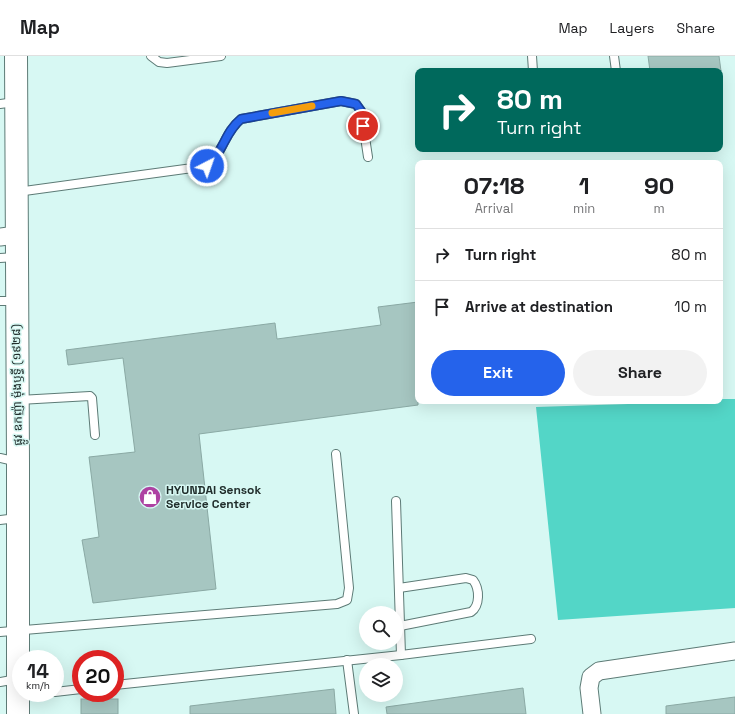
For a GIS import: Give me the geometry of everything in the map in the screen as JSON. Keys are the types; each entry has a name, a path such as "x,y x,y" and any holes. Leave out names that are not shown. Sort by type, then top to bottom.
{"main road":[{"name":"ផ្លូវ ឧកញ៉ា ម៉ុងឫទ្ធី (១៩២៨)","path":"12,678 9,631 9,460 17,400 8,301 8,236 16,192 8,103 16,56"}],"street":[{"path":"592,714 589,688 591,677 599,671 735,651"}],"lane":[{"path":"151,56 160,62 167,63 220,56"},
{"path":"532,56 533,68"},
{"path":"614,56 616,68"},
{"path":"16,192 207,166 216,158 232,127 241,119 341,101 356,104 361,111 368,158"},
{"path":"17,400 90,396 92,398 95,435"},
{"path":"9,631 337,604 347,600 349,588 336,454"},
{"path":"396,501 399,606"},
{"path":"399,588 466,578 473,580 476,584 478,604 476,609 470,612 403,625"},
{"path":"124,684 401,655 531,639"},
{"path":"401,650 401,655"},
{"path":"347,660 354,714"}],"shaded area":[{"path":"723,399 735,399 735,608 558,620 536,407 628,404 723,404"}],"building":[{"path":"648,56 719,56 721,68 650,68"},
{"path":"415,302 415,404 418,405 199,434 216,589 93,603 82,540 99,537 89,457 135,452 123,358 68,365 66,350 275,323 277,339 381,325 378,307"},
{"path":"523,688 526,714 387,714 386,707"},
{"path":"334,689 336,714 190,714 190,706"},
{"path":"735,697 735,714 666,714 666,706"},
{"path":"81,702 118,702 118,714 81,714"}],"slow traffic":[{"path":"272,113 312,106"}],"place":[{"name":"HYUNDAI Sensok Service Center","path":"150,497"}],"route":[{"path":"207,166 216,158 232,127 241,119 341,101 356,104 361,111 363,126"}]}
